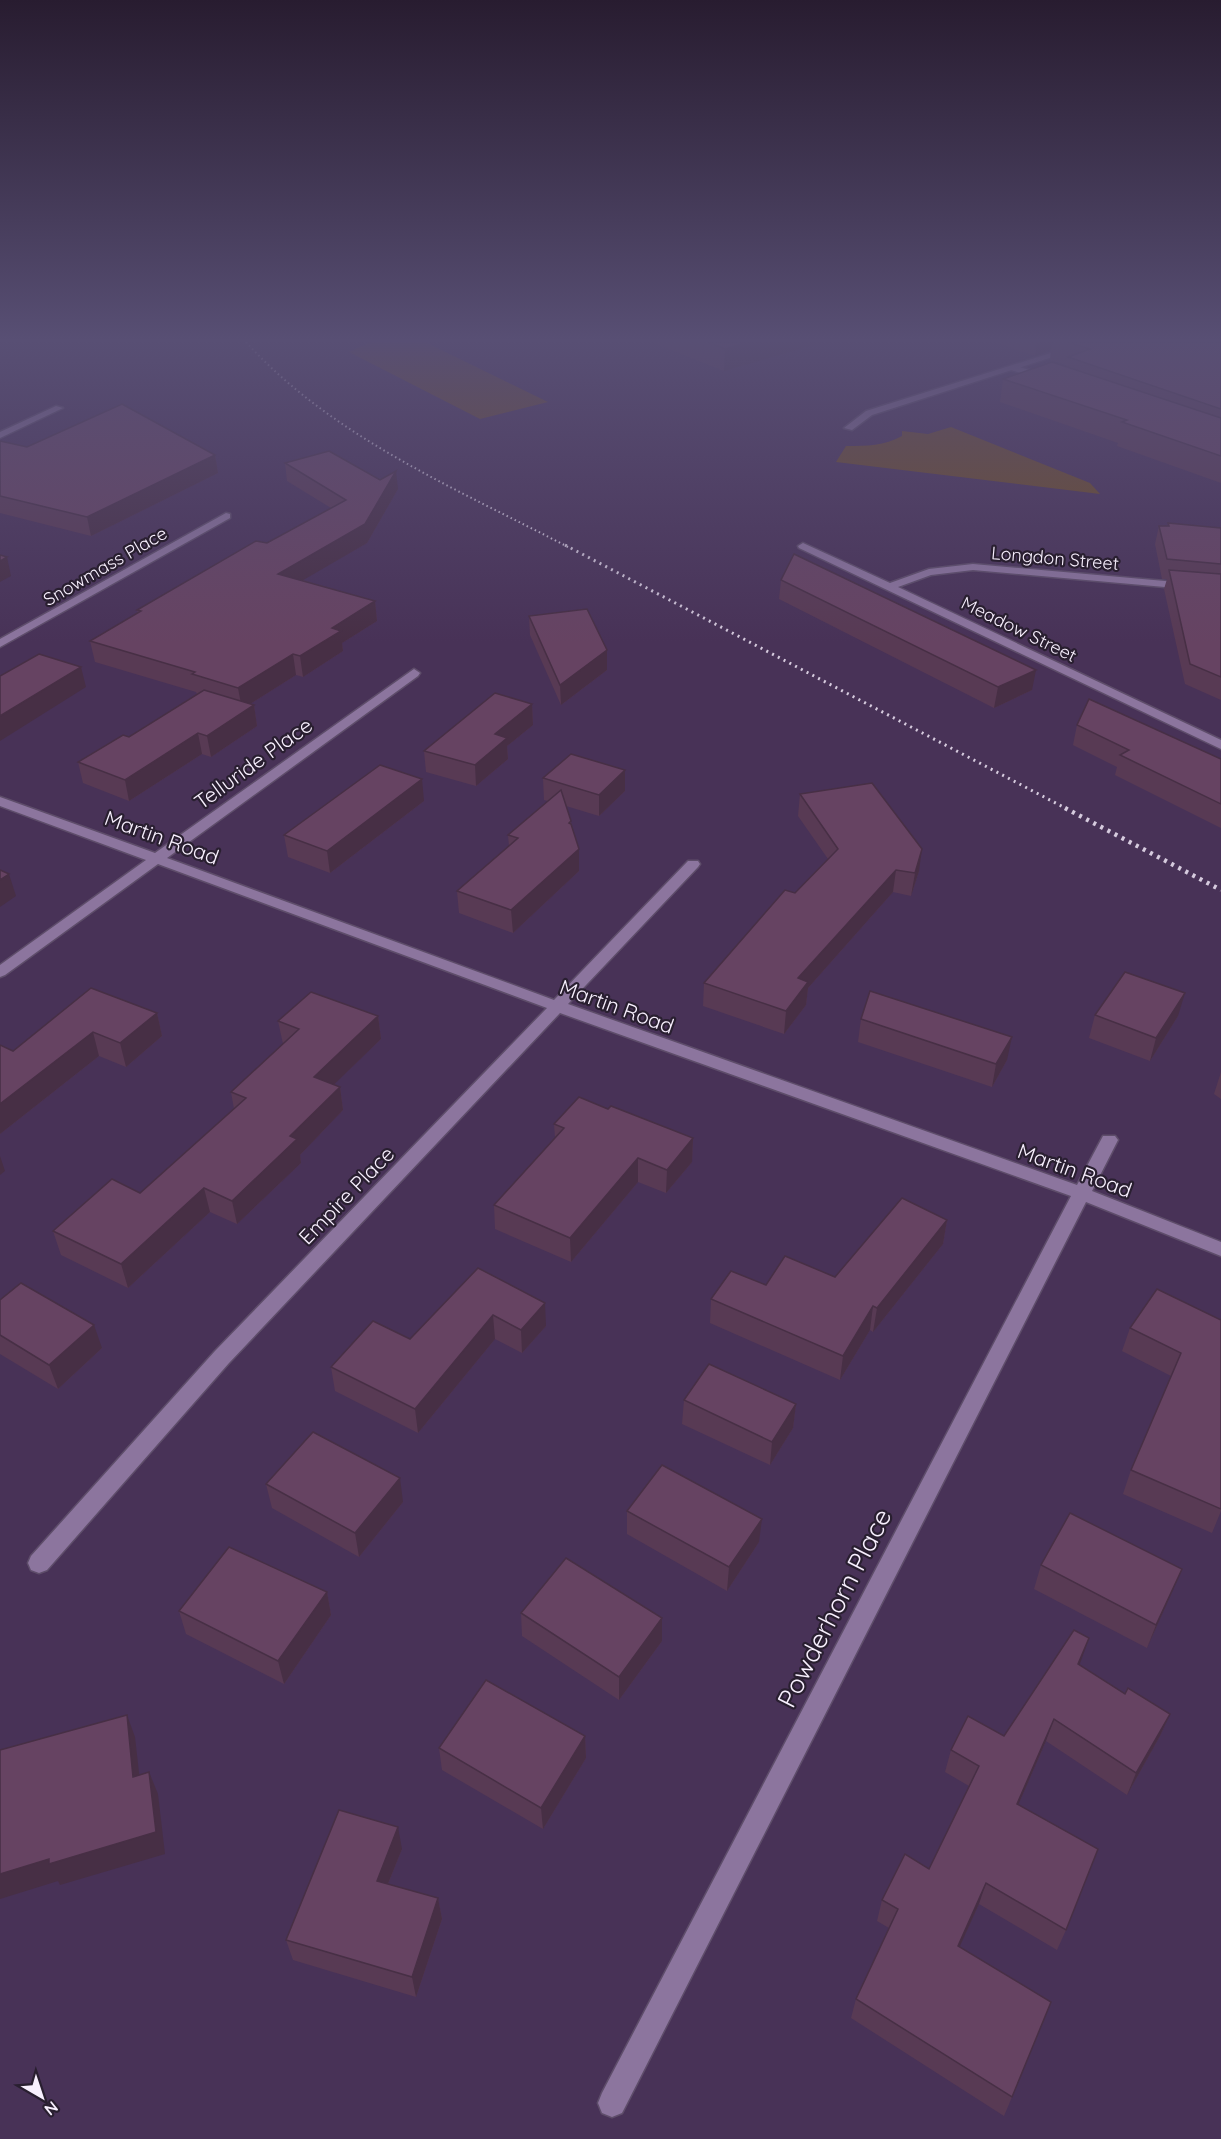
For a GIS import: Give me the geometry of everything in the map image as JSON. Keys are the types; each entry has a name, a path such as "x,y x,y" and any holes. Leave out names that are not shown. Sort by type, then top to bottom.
{"street":[{"name":"Snowmass Place","path":"0,645 226,516"},
{"name":"Meadow Street","path":"803,546 1221,745"},
{"name":"Longdon Street","path":"889,587 936,571 973,567 1221,589"},
{"name":"Telluride Place","path":"0,972 414,674"},
{"name":"Martin Road","path":"0,801 556,1006 1080,1193 1221,1249"},
{"name":"Empire Place","path":"39,1563 222,1357 693,864"},
{"name":"Powderhorn Place","path":"612,2103 1109,1140"}],"shaded area":[{"path":"889,442 988,442 1090,483 1100,494 836,462 846,446"}],"building":[{"path":"0,442 27,447 38,442 191,442 215,455 87,517 0,496"},
{"path":"1180,442 1221,442 1221,456"},
{"path":"329,451 380,480 396,471 365,524 278,574 375,601 332,628 341,631 300,656 293,654 238,688 192,674 195,672 90,641 141,611 137,610 256,541 267,543 346,500 285,463"},
{"path":"1168,523 1221,528 1221,564 1167,559 1159,526 1169,526"},
{"path":"794,554 1036,670 998,687 781,580"},
{"path":"1169,570 1221,574 1221,677 1190,664"},
{"path":"587,609 607,650 560,685 529,616"},
{"path":"39,654 81,667 0,716 0,676"},
{"path":"204,690 254,705 207,736 198,733 125,780 78,762 123,735 129,737"},
{"path":"495,693 532,704 495,734 507,738 475,765 424,751"},
{"path":"1089,699 1221,759 1221,804 1120,755 1129,750 1077,725"},
{"path":"571,754 625,770 599,795 543,778"},
{"path":"380,765 422,779 327,851 284,835"},
{"path":"872,783 922,849 915,873 896,870 798,978 808,982 786,1011 704,983 785,890 795,893 838,849 800,794"},
{"path":"561,790 571,821 569,823 579,849 511,910 457,891 518,838 508,835"},
{"path":"0,870 9,874 0,880"},
{"path":"1125,972 1185,993 1156,1038 1095,1015"},
{"path":"91,988 157,1013 120,1043 93,1032 0,1104 0,1045 13,1051"},
{"path":"870,991 1012,1037 996,1064 861,1019"},
{"path":"311,992 378,1016 314,1077 340,1087 290,1136 297,1139 232,1201 204,1188 121,1264 53,1231 112,1179 140,1193 246,1098 231,1092 299,1029 278,1021"},
{"path":"579,1097 608,1109 611,1106 693,1138 667,1170 638,1158 570,1238 494,1205 564,1128 554,1124"},
{"path":"902,1198 947,1220 877,1308 873,1306 843,1356 711,1299 731,1271 766,1285 785,1256 835,1277"},
{"path":"478,1268 545,1303 521,1330 493,1315 415,1409 331,1367 373,1321 410,1339"},
{"path":"21,1283 94,1325 49,1365 0,1335 0,1300"},
{"path":"1157,1289 1221,1320 1221,1509 1131,1470 1181,1353 1130,1328"},
{"path":"709,1364 796,1404 772,1442 684,1400"},
{"path":"313,1432 400,1478 355,1533 266,1484"},
{"path":"662,1465 762,1519 729,1567 627,1511"},
{"path":"1070,1513 1182,1569 1156,1625 1041,1565"},
{"path":"229,1547 327,1592 278,1661 179,1611"},
{"path":"566,1558 662,1618 619,1677 521,1613"},
{"path":"1074,1630 1089,1638 1078,1664 1125,1694 1128,1688 1170,1714 1136,1773 1054,1719 1017,1804 1098,1849 1066,1930 986,1883 958,1946 1051,2002 1012,2097 856,1999 898,1909 882,1900 905,1854 929,1869 979,1766 951,1750 968,1716 1004,1736"},
{"path":"486,1680 585,1736 541,1808 439,1748"},
{"path":"127,1715 133,1777 149,1772 156,1832 49,1864 49,1859 0,1874 0,1750"},
{"path":"339,1810 398,1827 377,1881 438,1898 412,1977 286,1940"}],"railway":[{"path":"371,442 440,482 568,547"},
{"path":"565,545 1067,809"},
{"path":"1065,808 1221,890"}]}
